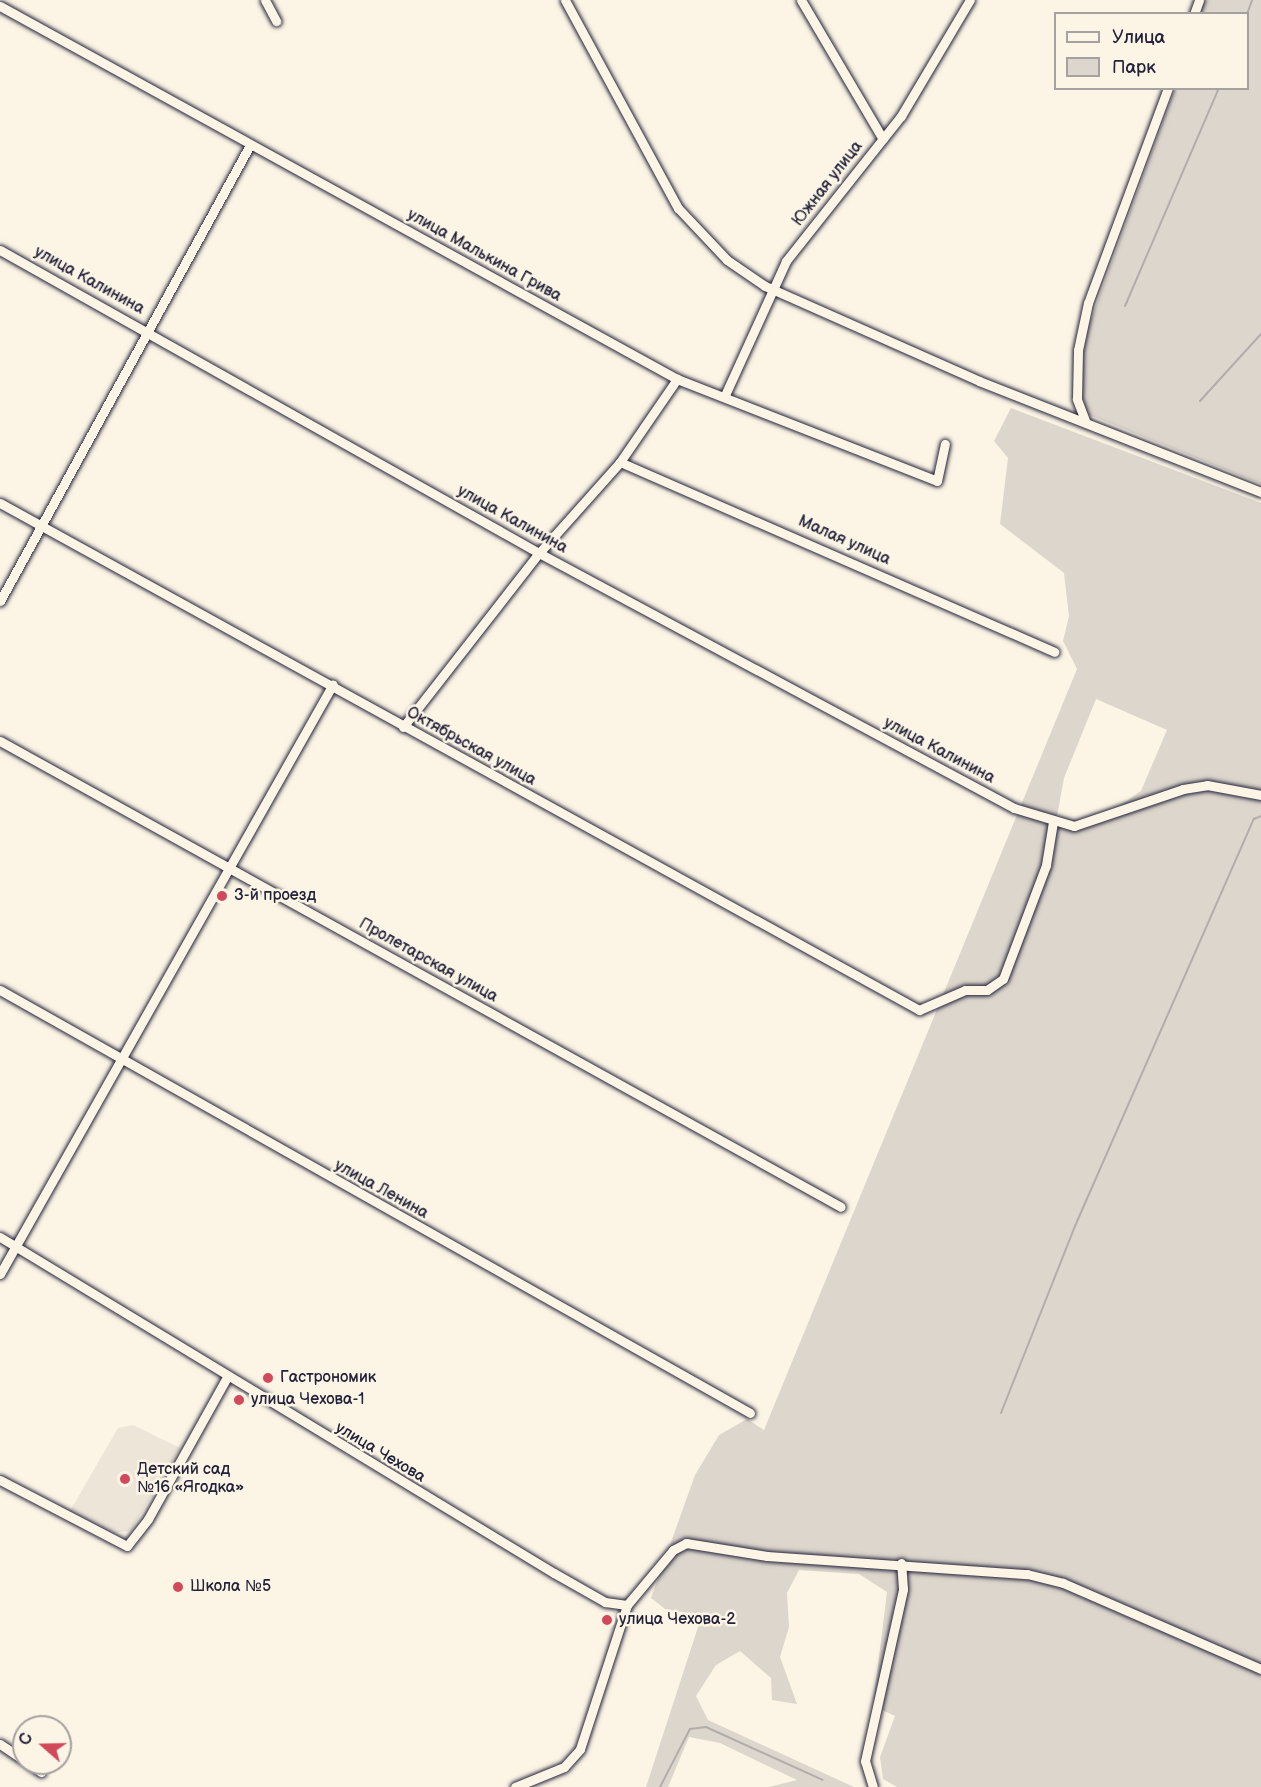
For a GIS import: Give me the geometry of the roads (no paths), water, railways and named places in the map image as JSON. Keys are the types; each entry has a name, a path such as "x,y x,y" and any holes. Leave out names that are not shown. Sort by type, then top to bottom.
{"street":[{"path":"265,0 276,21"},
{"path":"566,0 678,208 727,260 773,289 1086,423 1261,492"},
{"path":"801,0 883,139"},
{"name":"Южная улица","path":"725,395 786,261 883,139 970,0"},
{"name":"улица Малькина Грива","path":"0,6 677,379 725,395 937,481 945,444"},
{"path":"1086,423 1077,399 1077,350 1088,303 1167,90"},
{"path":"0,601 151,333 250,145"},
{"name":"улица Калинина","path":"0,250 539,553 1014,808 1053,822 1099,822 1152,796 1207,785 1261,795"},
{"path":"403,727 539,553 620,462 677,379"},
{"name":"Малая улица","path":"620,462 1054,652"},
{"name":"Октябрьская улица","path":"0,502 333,684 403,727 879,991 919,1010 930,1008 944,998 987,990 1003,979 1046,865 1053,822"},
{"path":"0,1274 333,684"},
{"name":"Пролетарская улица","path":"0,741 841,1207"},
{"name":"улица Ленина","path":"0,990 120,1061 750,1413"},
{"name":"улица Чехова","path":"0,1236 226,1379 584,1591 605,1602 627,1605"},
{"path":"0,1480 127,1546 148,1519 226,1379"},
{"path":"515,1787 564,1767 580,1749 627,1605 673,1550 686,1543 767,1556 901,1563 1027,1574 1063,1582 1261,1669"},
{"path":"873,1787 865,1761 903,1589 901,1563"}],"waterway":[{"path":"1248,12 1252,0"},
{"path":"1125,306 1218,90"},
{"path":"1200,401 1261,334"},
{"path":"1001,1413 1075,1226 1254,819 1261,816"},
{"path":"660,1787 690,1729 706,1727 823,1780"}],"place":[{"name":"3-й проезд","path":"222,896"},
{"name":"Гастрономик","path":"268,1378"},
{"name":"улица Чехова-1","path":"239,1400"},
{"name":"Детский сад №16 «Ягодка»","path":"125,1479"},
{"name":"Школа №5","path":"178,1587"},
{"name":"улица Чехова-2","path":"607,1620"}]}
